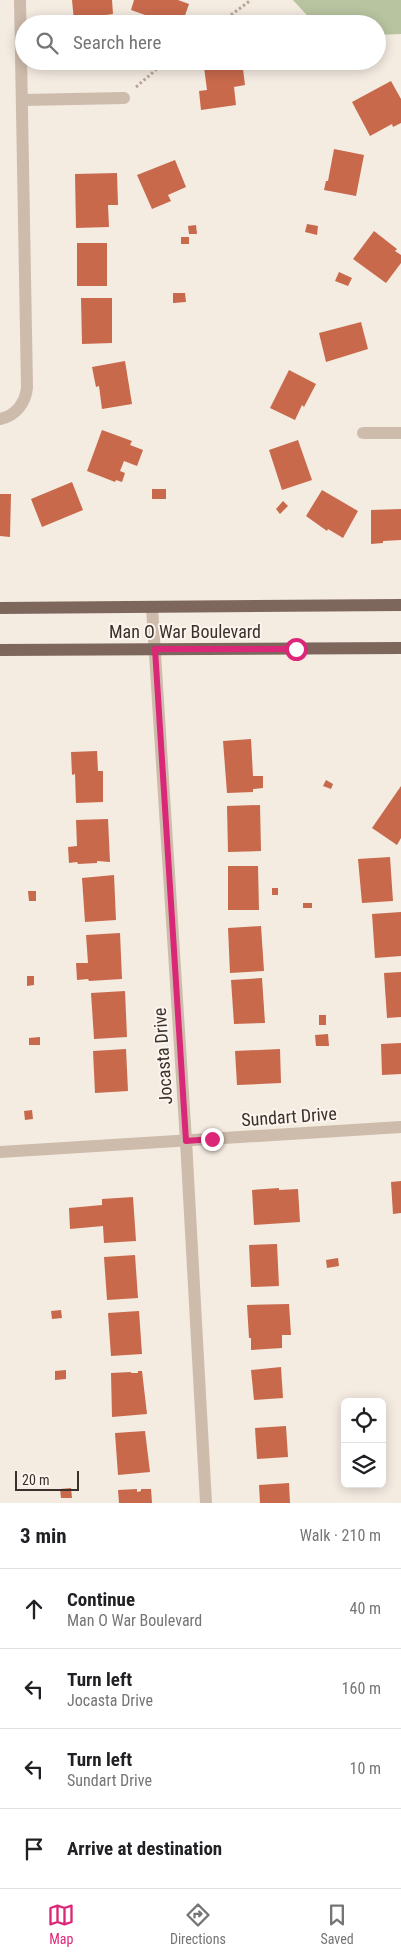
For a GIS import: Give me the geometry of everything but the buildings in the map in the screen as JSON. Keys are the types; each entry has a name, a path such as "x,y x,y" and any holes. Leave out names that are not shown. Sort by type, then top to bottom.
{"main road":[{"name":"Man O War Boulevard","path":"0,608 401,605"},
{"name":"Man O War Boulevard","path":"0,650 401,648"}],"street":[{"path":"20,0 20,15"},
{"path":"0,419 12,414 24,402 27,387 22,70"},
{"path":"23,100 124,98"},
{"path":"363,433 401,433"},
{"name":"Jocasta Drive","path":"152,607 186,1141 206,1503"},
{"name":"Sundart Drive","path":"0,1152 401,1127"}],"path":[{"path":"231,15 251,0"},
{"path":"124,98 156,70"}],"green space":[{"path":"293,0 401,0 401,34 386,35 386,15 307,15"}],"route":[{"path":"212,1139 186,1141 155,649 296,649"}]}
